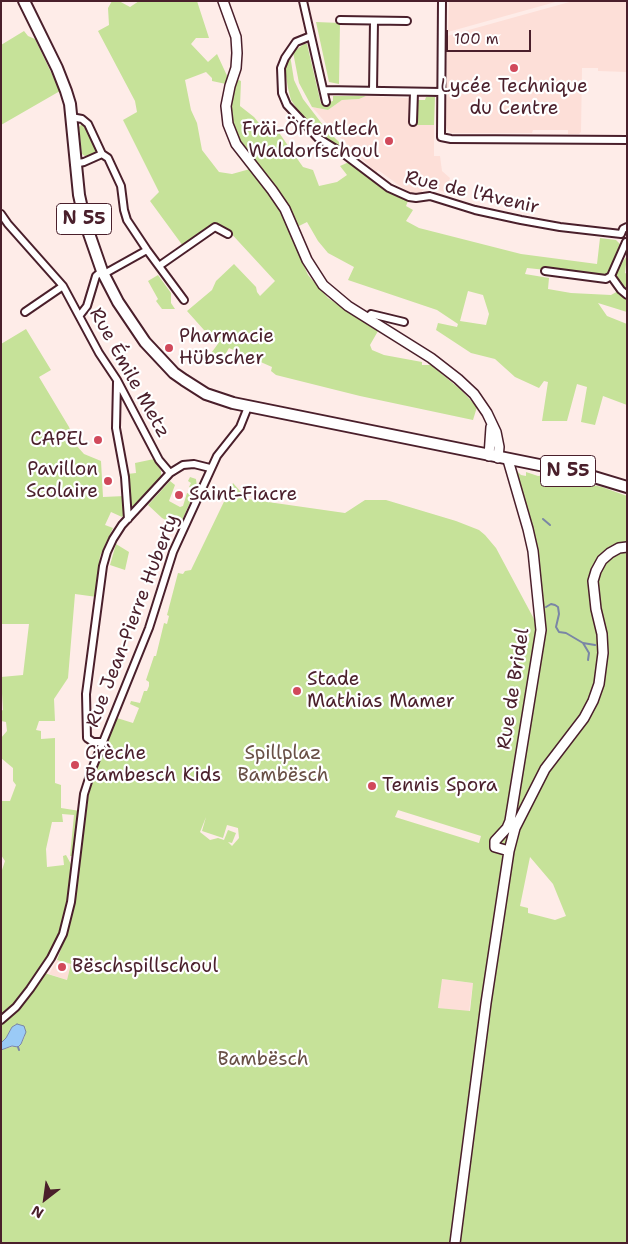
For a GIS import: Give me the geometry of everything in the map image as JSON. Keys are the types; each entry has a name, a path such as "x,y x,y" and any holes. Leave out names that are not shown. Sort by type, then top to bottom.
{"main road":[{"name":"N 55","path":"24,1 63,83 70,104 78,196 84,222 103,273 124,311 145,342 163,363 184,380 206,394 248,407 584,474 627,487"},
{"name":"Rue de Bridel","path":"223,1 236,37 236,68 226,106 226,116 232,136 285,209 307,260 319,278 336,296 431,358 458,379 480,403 496,432 498,458 530,536 542,630 510,822 496,841 495,847 509,851"},
{"path":"455,1243 486,1002 509,851 515,828 545,769 584,718 594,701 600,684 603,653 602,634 596,609 593,581 602,560 619,548 627,547"}],"street":[{"path":"303,1 326,102"},
{"path":"442,1 441,137 451,139 627,140"},
{"path":"340,20 407,21"},
{"path":"373,91 374,21"},
{"name":"Rue de l'Avenir","path":"311,36 296,42 280,68 282,93 287,105 318,138 344,154 389,188 409,197 430,196 475,210 521,220 560,227 621,234"},
{"path":"324,90 441,92"},
{"path":"413,122 414,92"},
{"path":"71,117 82,119 88,124 102,154 108,158 121,186 127,220 146,250 184,300"},
{"path":"74,164 102,154"},
{"name":"Rue Émile Metz","path":"1,214 63,286 99,352 117,380 159,460 170,473"},
{"path":"546,271 606,279 611,276 626,242 622,239 621,234 627,226"},
{"path":"159,266 215,227 228,234"},
{"path":"80,315 86,306 96,276 146,250"},
{"path":"611,276 627,295"},
{"path":"25,312 63,286"},
{"path":"367,318 371,314 404,322"},
{"path":"117,380 116,428 125,477 128,520"},
{"name":"Rue Jean-Pierre Huberty","path":"1,1020 16,1007 30,989 51,958 66,927 71,902 84,794 92,769 149,628 173,552 210,468 240,427 248,407"},
{"path":"102,742 94,742 87,738 87,682 106,552 112,539 170,473 183,465 194,464 210,468"}],"shaded area":[{"path":"449,1 559,1 448,32"},
{"name":"Lycée Technique du Centre","path":"573,1 627,1 627,72 598,71 598,68 582,68 581,132 579,134 568,134 568,130 533,130 532,133 451,133 446,125 447,36"},
{"name":"Fräi-Öffentlech Waldorfschoul","path":"366,96 409,98 409,122 412,125 434,125 434,156 440,156 442,171 450,178 445,192 426,186 421,193 411,194 378,170 376,173 312,107 328,110 342,100 358,99"},
{"name":"Bëschspillschoul","path":"57,960 71,964 67,980 49,974"},
{"path":"441,979 473,983 469,1012 438,1008"}],"green space":[{"path":"112,1 119,1 130,7 139,1 197,1 209,38 196,38 191,44 208,62 217,54 229,80 226,84 212,81 212,78 206,72 185,80 191,110 197,123 202,150 219,172 232,174 250,169 276,202 308,275 328,298 378,331 370,345 372,350 384,355 422,362 422,365 431,365 461,390 477,407 473,420 360,396 276,375 271,371 272,367 229,348 221,362 209,356 220,341 204,330 187,311 212,290 216,281 234,264 256,287 260,296 275,281 227,229 216,224 183,246 150,201 159,192 123,120 137,112 135,101 98,31 109,25 108,8"},
{"path":"316,22 340,23 339,84 329,82"},
{"path":"24,31 28,36 35,39 60,91 1,125 1,45"},
{"path":"307,44 321,104 333,101 333,96 366,96 359,99 342,100 328,110 312,107 299,83 293,52"},
{"path":"290,55 294,80 303,99 326,129 360,163 321,136 301,115 291,100 284,64"},
{"path":"236,79 241,81 240,106 254,117 267,133 275,127 303,167 313,170 319,186 337,182 347,175 340,166 349,162 386,190 408,201 406,206 413,210 406,221 419,228 521,254 597,264 600,238 616,240 621,248 609,274 605,276 527,268 525,274 549,278 548,289 571,293 611,295 620,290 616,277 618,268 627,256 625,273 627,274 627,312 598,303 607,316 627,324 627,405 603,396 595,425 581,422 587,387 577,384 567,421 542,421 548,382 544,381 539,388 515,377 495,359 471,353 436,330 438,323 457,327 458,324 437,310 348,280 354,267 328,253 318,241 307,222 297,227 267,176 239,141 232,123 230,106","holes":["468,291 483,295 489,314 486,325 460,321"]},
{"path":"426,97 435,97 434,125 415,125 416,100 425,100"},
{"path":"83,125 97,150 94,155 86,157 82,154 79,127"},
{"path":"158,275 171,293 171,303 175,309 162,309 156,301 158,299 148,281"},
{"name":"Bambësch","path":"26,329 51,370 39,377 69,427 76,445 84,454 101,461 103,497 125,496 124,515 122,517 111,512 105,525 113,528 100,556 97,597 75,594 68,678 54,699 55,721 39,721 36,730 41,731 41,739 55,738 55,783 61,785 61,808 80,811 74,856 70,856 74,815 62,814 63,822 52,822 46,849 47,867 64,865 63,856 66,855 72,866 66,906 68,907 60,934 38,971 67,980 71,964 57,960 73,912 92,781 117,718 133,723 139,708 130,704 131,701 140,703 144,691 147,691 149,686 149,682 146,680 154,656 156,656 164,623 167,624 169,616 167,615 178,573 183,574 185,571 191,570 233,483 247,499 345,513 365,500 386,500 456,521 479,530 496,548 534,619 541,616 533,551 516,470 521,475 526,476 526,472 538,476 546,475 602,487 627,496 627,1243 1,1243 1,1050 21,1044 25,1036 12,1027 1,1043 1,873 5,861 1,855 1,801 10,801 16,785 13,781 13,768 1,758 1,738 7,731 6,722 1,721 1,711 3,710 1,677 23,675 29,624 1,624 1,344","holes":["398,810 481,836 479,843 395,817","206,817 202,831 223,838 227,825 238,828 239,838 232,846 228,842 232,843 236,833 228,830 224,840 218,838 210,840 200,832","530,857 553,884 566,916 555,920 528,913 528,908 520,906","442,979 473,983 470,1011 438,1008"]},
{"path":"154,459 161,471 161,477 131,508 128,507 129,489 127,474 136,473 135,463"},
{"path":"190,477 196,479 197,487 179,527 162,518 148,505 170,481 175,485 169,501 180,507 183,506 187,493 190,494 193,489 189,487 191,483 188,481"},
{"path":"116,544 129,552 125,570 110,565"}],"water":[{"path":"17,1024 24,1026 26,1032 21,1044 18,1047 12,1046 1,1050 1,1043 12,1027"}],"waterway":[{"path":"543,519 550,525"},
{"path":"546,607 551,604 558,607 559,614 556,627 559,632 566,633 583,643 589,653 588,660"},
{"path":"583,643 595,645"}],"place":[{"name":"Lycée Technique du Centre","path":"514,68"},
{"name":"Fräi-Öffentlech Waldorfschoul","path":"389,141"},
{"name":"Pharmacie Hübscher","path":"169,348"},
{"name":"CAPEL","path":"98,440"},
{"name":"Pavillon Scolaire","path":"108,481"},
{"name":"Saint-Fiacre","path":"179,495"},
{"name":"Stade Mathias Mamer","path":"297,691"},
{"name":"Crèche Bambesch Kids","path":"75,765"},
{"name":"Tennis Spora","path":"372,786"},
{"name":"Bëschspillschoul","path":"62,967"}],"park label":[{"name":"Spillplaz Bambësch","path":"283,765"}]}
